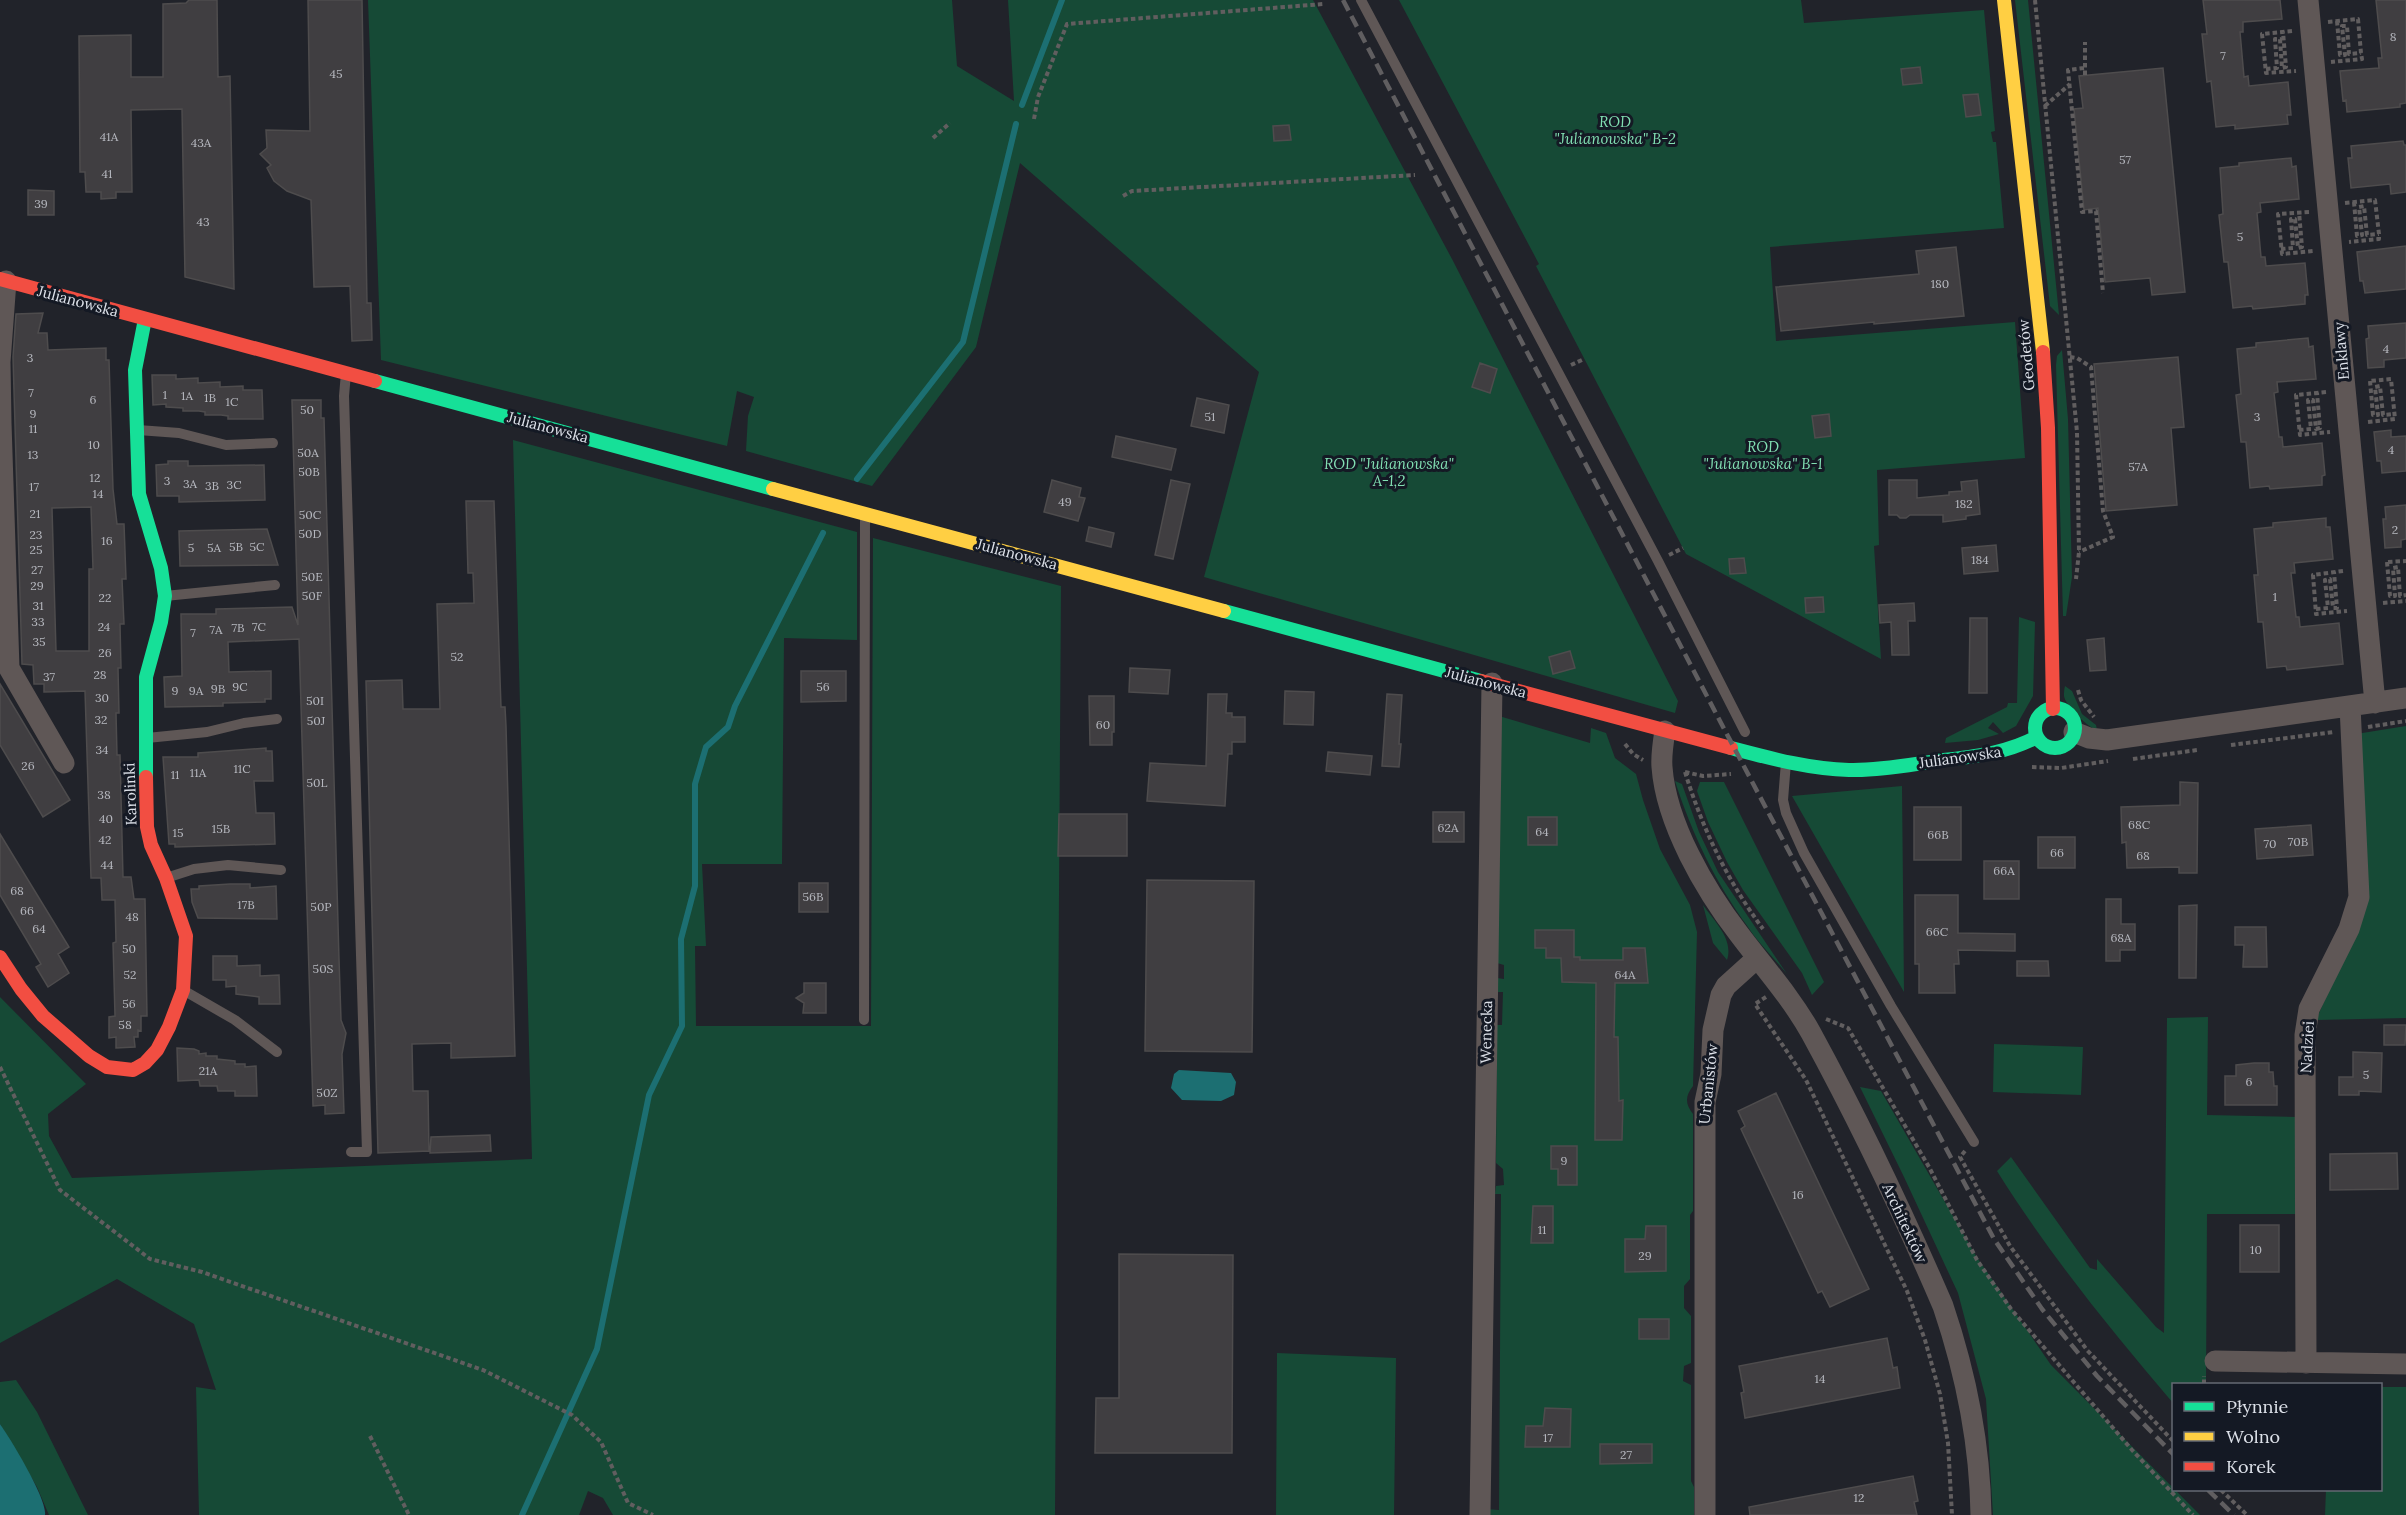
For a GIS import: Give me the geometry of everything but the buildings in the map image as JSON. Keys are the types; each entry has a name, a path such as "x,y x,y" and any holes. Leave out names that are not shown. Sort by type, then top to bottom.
{"street":[{"name":"Geodetów","path":"2004,0 2041,330 2048,428 2053,708"},
{"name":"Enklawy","path":"2308,0 2375,703"},
{"path":"3,280 0,362 1,491 3,614 9,668 64,763"},
{"name":"Julianowska","path":"3,280 1786,762 1847,770 1873,769 2005,752 2037,737"},
{"name":"Karolinki","path":"0,957 21,989 43,1016 89,1056 107,1066 121,1070 133,1070 145,1063 157,1050 169,1027 183,990 186,936 166,878 151,845 147,827 146,677 161,622 165,596 161,568 139,494 135,370 145,319"},
{"name":"Wenecka","path":"1480,1515 1492,683"},
{"path":"2074,732 2089,738 2107,740 2406,698"},
{"name":"Nadziei","path":"2306,1363 2305,1035 2309,1009 2349,929 2359,897 2350,706"},
{"path":"2053,708 2070,715 2075,726 2074,732 2068,743 2058,748 2046,746 2037,737 2035,731 2038,718 2042,713 2053,708"},
{"path":"1665,731 1662,752 1663,782 1677,825 1708,889 1757,958"},
{"name":"Urbanistów","path":"1706,1515 1704,1113 1712,1067 1713,1030 1721,995 1726,986 1757,958"},
{"name":"Architektów","path":"1757,958 1810,1030 1859,1127 1943,1306 1953,1335 1974,1422 1981,1515"},
{"path":"2215,1361 2406,1364"}],"lane":[{"path":"1361,0 1658,561 1745,732"},
{"path":"346,373 344,396 367,1152 351,1152"},
{"path":"138,430 179,433 226,445 273,443"},
{"path":"864,1020 865,513"},
{"path":"165,596 275,585"},
{"path":"145,738 207,732 244,723 277,719"},
{"path":"1786,762 1783,800 1786,813 1804,853 1891,1006 1974,1142"},
{"path":"166,878 194,869 228,865 281,870"},
{"path":"183,990 235,1020 277,1052"}],"path":[{"path":"1034,119 1038,97 1067,24 1323,4"},
{"path":"2327,22 2358,19 2362,59 2331,62"},
{"path":"2337,21 2340,55 2345,55 2342,26 2347,26 2349,54 2361,53"},
{"path":"2289,72 2266,74 2262,34 2292,31"},
{"path":"2266,69 2277,68 2275,39 2280,39 2282,68 2286,67 2283,32"},
{"path":"2085,42 2085,75"},
{"path":"2084,68 2068,70 2082,212 2096,211 2103,293"},
{"path":"2045,106 2070,84"},
{"path":"933,138 950,123"},
{"path":"1123,196 1132,191 1415,175"},
{"path":"2344,203 2375,200 2379,234 2379,239 2348,242"},
{"path":"2354,202 2357,236 2362,235 2360,207 2364,206 2367,235 2379,234"},
{"path":"2281,249 2293,248 2290,219 2295,219 2298,248 2302,248 2299,212"},
{"path":"2309,212 2278,214 2281,249 2282,254 2313,251"},
{"path":"2070,357 2077,358 2091,367 2103,511 2113,537 2079,552"},
{"path":"2375,421 2395,419 2391,379 2371,381 2373,415 2378,415 2375,387 2380,386 2383,415 2394,414"},
{"path":"2326,392 2296,395 2299,430 2300,435 2330,432"},
{"path":"2299,430 2311,429 2308,400 2313,400 2316,429 2320,428 2317,393"},
{"path":"2406,561 2388,562 2390,596 2395,596 2393,568 2398,567 2400,596 2406,595"},
{"path":"2343,571 2313,574 2316,614 2347,611"},
{"path":"2316,609 2328,608 2325,580 2330,579 2333,608 2337,608 2334,572"},
{"path":"2393,602 2406,601"},
{"path":"1685,772 1706,834 1724,870 1767,935"},
{"path":"1771,994 1755,1004 1806,1080 1907,1291 1925,1340 1940,1394 1948,1443 1952,1515"},
{"path":"1819,1016 1848,1028 1929,1167 1977,1260 2011,1309 2132,1450 2193,1515"},
{"path":"0,1067 60,1190 150,1259 202,1272 483,1370 572,1415 600,1442 628,1503 653,1515"},
{"path":"1974,1142 1960,1157 2010,1246 2087,1350 2172,1440"},
{"path":"370,1436 409,1515"},
{"path":"2222,1491 2247,1515"}],"green space":[{"name":"ROD \"Julianowska\" A-1,2","path":"368,0 952,0 957,66 1014,101 1008,0 1313,0 1452,259 1678,701 1675,713 1204,577 1259,372 1020,163 976,347 872,486 746,451 748,416 754,397 737,391 727,446 381,360"},
{"path":"1399,0 1801,0 1804,23 1984,10 1995,131 1991,132 1993,142 1996,142 2004,228 1770,247 1776,341 2015,322 2025,458 1877,470 1879,545 1874,546 1881,659 1686,554 1536,266 1539,264"},
{"path":"2015,0 2028,0 2059,315 2050,306"},
{"path":"2062,350 2068,419 2072,577 2066,616 2063,616 2056,365 2057,356"},
{"path":"513,440 857,532 857,640 784,638 782,864 702,864 706,946 695,946 696,1026 871,1026 873,538 1061,586 1055,1515 613,1515 603,1498 588,1491 579,1515 199,1515 196,1387 216,1390 194,1324 117,1279 0,1343 0,997 86,1084 48,1114 49,1136 72,1178 532,1159"},
{"path":"2019,617 2035,622 2033,696 2016,726 2003,733 1993,722 1988,728 1999,734 1978,740 1945,743 1946,738 2007,707 2008,703 2017,703"},
{"path":"2065,686 2072,691 2082,714 2096,725 2097,730 2082,720 2068,705 2064,696"},
{"path":"1499,716 1590,743 1591,728 1606,733 1615,758 1636,774 1660,849 1690,905 1697,932 1693,1086 1688,1093 1687,1100 1688,1107 1693,1114 1693,1211 1690,1215 1690,1279 1684,1286 1684,1308 1691,1316 1691,1363 1684,1366 1683,1381 1691,1385 1691,1481 1694,1487 1694,1515 1485,1515 1485,1509 1499,1510 1501,1194 1495,1194 1496,1186 1504,1185 1503,1169 1496,1163 1497,1025 1502,1025 1503,992 1497,992 1497,978 1504,979 1504,965 1497,963"},
{"path":"2406,726 2406,1018 2316,1020 2367,903 2356,734"},
{"path":"1675,781 1682,784 1699,832 1718,872 1787,974 1752,933 1725,893 1697,839"},
{"path":"1700,782 1724,782 1824,982 1812,995 1802,973 1743,890 1727,862 1708,822 1697,791"},
{"path":"1902,786 1904,992 1792,796"},
{"path":"1703,905 1725,938 1728,945 1727,960 1713,943"},
{"path":"2208,1017 2207,1115 2297,1117 2297,1214 2207,1214 2206,1383 2172,1383 2172,1402 2081,1290 1997,1171 2011,1157 2090,1268 2097,1270 2097,1259 2156,1327 2164,1333 2167,1018"},
{"path":"1994,1044 2083,1047 2081,1095 1993,1092"},
{"path":"1860,1087 1881,1091 1976,1256 2051,1365 2172,1487 2172,1491 2176,1491 2200,1515 1993,1515 1986,1399 1958,1293"},
{"path":"1277,1353 1396,1358 1394,1515 1276,1515"},
{"path":"16,1380 37,1412 88,1515 49,1515 37,1487 0,1424 0,1382"},
{"path":"2382,1387 2406,1387 2406,1515 2325,1515 2326,1491 2382,1491"}],"water":[{"path":"1179,1070 1231,1073 1236,1082 1234,1095 1221,1101 1182,1100 1171,1088 1174,1074"},
{"path":"0,1424 35,1483 41,1496 45,1515 0,1515"}],"waterway":[{"path":"1022,105 1062,0"},
{"path":"857,479 963,342 1016,124"},
{"path":"522,1515 597,1349 649,1095 682,1026 681,939 695,886 695,784 706,747 728,727 735,706 823,533"}],"railway":[{"path":"1343,0 1994,1239 2042,1309 2097,1376 2172,1453"},
{"path":"2209,1491 2234,1515"}],"traffic: fast":[{"path":"145,319 135,370 139,494 161,568 165,596 161,622 146,677 146,777"},
{"path":"375,381 773,489"},
{"path":"1224,611 1481,681"},
{"path":"2055,708 2069,714 2075,728 2069,742 2055,748 2041,742 2035,728 2041,714 2055,708"},
{"path":"1731,748 1804,765 1861,770 1980,755 2014,747 2037,737"}],"traffic: slow":[{"path":"2004,0 2043,352"},
{"path":"773,489 1224,611"}],"traffic: jam":[{"path":"0,279 375,381"},
{"path":"2043,352 2048,428 2053,709"},
{"path":"1481,681 1731,748"},
{"path":"0,957 21,989 43,1016 89,1056 107,1067 133,1070 145,1063 157,1050 169,1027 183,990 186,936 166,878 151,845 147,827 146,777"}],"park label":[{"name":"ROD \"Julianowska\" B-2","path":"1615,130"},
{"name":"ROD \"Julianowska\" B-1","path":"1763,454"}]}
